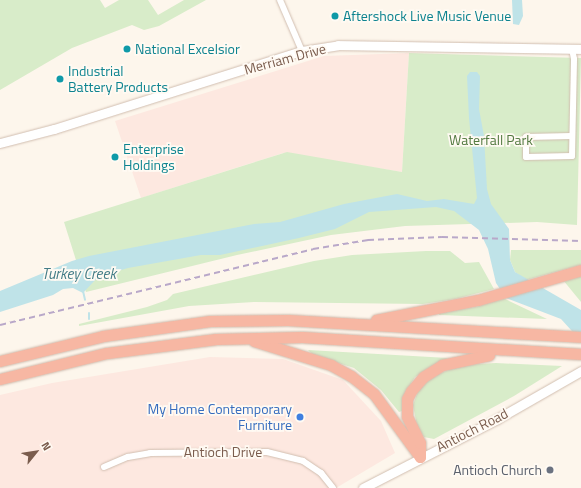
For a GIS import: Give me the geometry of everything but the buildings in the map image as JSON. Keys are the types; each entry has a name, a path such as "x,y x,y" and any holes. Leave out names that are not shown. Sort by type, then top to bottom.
{"highway":[{"path":"357,323 462,304 581,270"},
{"path":"0,361 103,336 190,323 280,320 357,323 581,337"},
{"path":"242,338 331,365 351,376 374,394 420,457"},
{"path":"0,379 142,347 242,338 302,338 581,354"},
{"path":"420,457 420,443 407,416 406,407 407,399 416,383 431,371 451,362 512,351"}],"main road":[{"name":"Merriam Drive","path":"0,143 54,129 302,51 338,45 365,44 577,49"},
{"name":"Antioch Road","path":"363,488 581,371"}],"street":[{"path":"280,0 302,51"},
{"path":"572,136 526,137 526,157 572,156 577,49"},
{"name":"Antioch Drive","path":"104,467 128,457 150,453 267,452 303,461 321,473 333,488"}],"shaded area":[{"name":"Enterprise Holdings","path":"409,53 402,172 283,153 141,198 115,121 324,56"},
{"path":"210,357 283,359 343,380 381,421 395,453 336,488 0,488 0,395 52,383"}],"green space":[{"path":"0,0 100,0 105,8 119,0 148,0 158,15 184,0 206,0 159,26 144,30 132,25 72,48 0,90"},
{"name":"Waterfall Park","path":"409,53 581,58 577,225 537,222 405,226 331,235 237,255 86,292 64,222 287,152 402,172"},
{"path":"511,250 581,250 581,265 526,280 515,272 510,260"},
{"path":"450,251 465,263 479,262 494,289 455,299 423,304 254,302 189,306 79,326 79,324 147,307 167,300 173,294 314,261 352,255"},
{"path":"581,276 581,302 563,280"},
{"path":"503,298 547,319 439,315 439,312 476,307"},
{"path":"308,350 448,358 415,377 402,398 402,411 399,412 381,390 354,368 313,355"},
{"path":"496,363 562,366 514,396 434,439 424,437 417,426 413,405 418,391 431,377 461,365"}],"water":[{"path":"512,0 522,0 523,16 519,25 513,24"},
{"name":"Turkey Creek","path":"470,72 477,72 480,76 479,109 484,136 487,189 491,204 509,229 510,260 515,272 581,310 581,341 561,319 506,298 496,283 488,249 479,230 454,211 436,207 369,212 335,229 299,238 220,255 201,255 128,268 98,277 83,293 73,288 63,289 53,295 0,312 0,291 72,261 89,256 254,224 280,222 344,204 397,194 427,201 444,199 474,204 477,198 469,118 467,76"}],"waterway":[{"path":"83,291 85,300"},
{"path":"89,313 89,319"}],"railway":[{"path":"0,325 313,249 368,240 442,237 581,241"}],"place":[{"name":"Aftershock Live Music Venue","path":"335,16"},
{"name":"National Excelsior","path":"127,49"},
{"name":"Industrial Battery Products","path":"60,79"},
{"name":"Enterprise Holdings","path":"115,157"},
{"name":"My Home Contemporary Furniture","path":"300,417"},
{"name":"Antioch Church","path":"550,470"}]}
